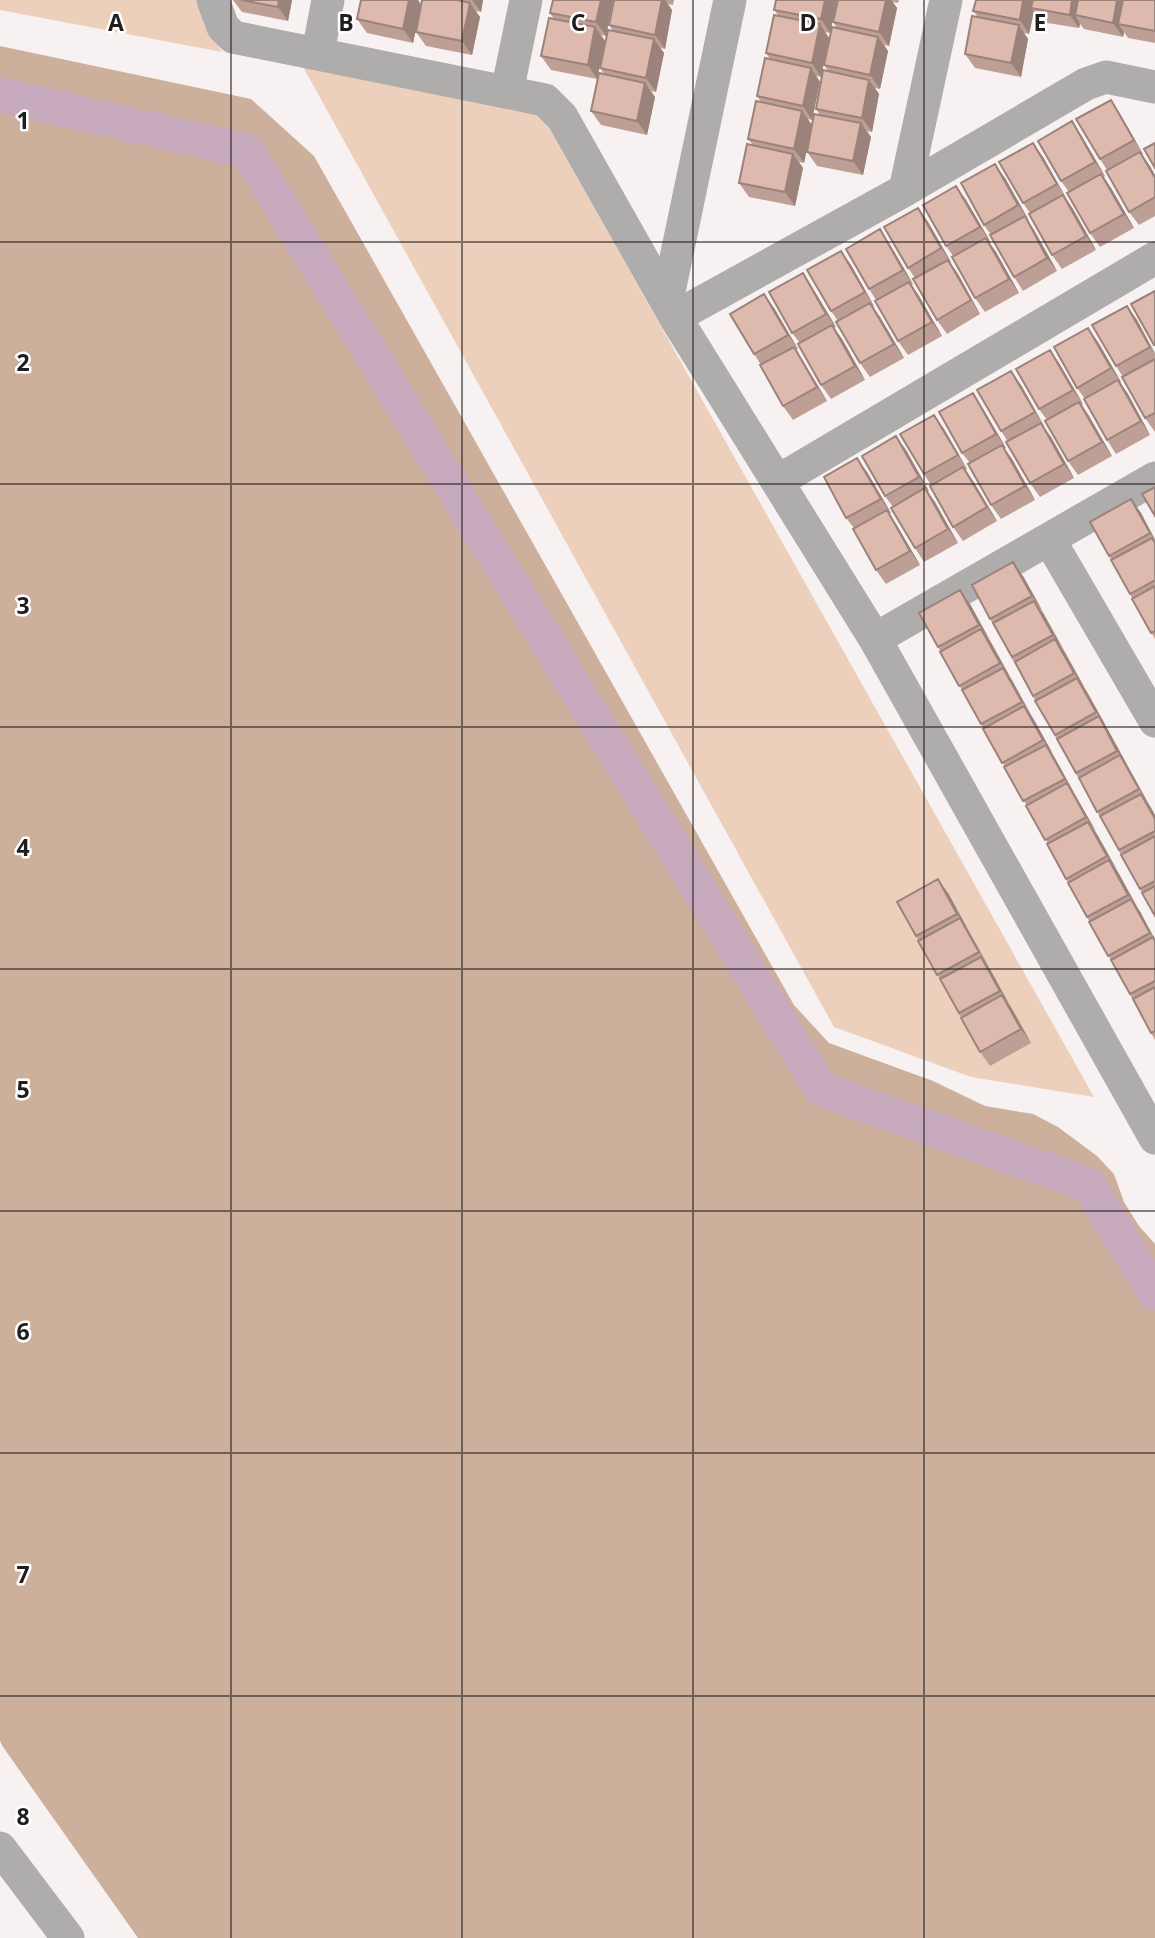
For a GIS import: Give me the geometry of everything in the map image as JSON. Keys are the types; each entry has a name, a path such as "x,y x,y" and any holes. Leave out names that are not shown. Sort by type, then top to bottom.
{"street":[{"path":"213,0 223,27 233,37 250,43 318,53 545,100 562,117 671,309 875,639 1154,1134"},
{"path":"318,53 328,0"},
{"path":"507,92 526,0"},
{"path":"671,309 730,0"},
{"path":"905,190 946,0"},
{"path":"671,309 905,190 1086,83 1106,77 1155,87"},
{"path":"778,481 1155,258"},
{"path":"875,639 1155,478"},
{"path":"1048,539 1155,722"},
{"path":"0,1848 68,1938"}],"shaded area":[{"path":"0,0 197,0 204,24 222,52 0,10"},
{"path":"0,46 251,99 314,156 794,1005 829,1043 933,1081 985,1106 1033,1114 1058,1127 1097,1156 1114,1174 1124,1202 1139,1226 1155,1244 1155,1938 138,1938 3,1747 0,1741"},
{"path":"302,65 541,113 1094,1097 971,1077 834,1027"}],"building":[{"path":"241,0 279,0 278,7"},
{"path":"361,0 409,0 403,29 357,19"},
{"path":"422,0 457,0 470,3 462,41 416,32"},
{"path":"553,0 601,0 596,22 550,13"},
{"path":"614,0 662,0 655,35 609,25"},
{"path":"776,0 825,0 821,19 774,10"},
{"path":"838,0 886,0 879,32 833,22"},
{"path":"976,0 1023,0 1020,20 973,11"},
{"path":"1033,0 1072,0 1070,15 1031,8"},
{"path":"1078,0 1117,0 1113,23 1075,15"},
{"path":"1123,0 1155,0 1155,31 1118,24"},
{"path":"774,15 820,24 812,63 766,53"},
{"path":"972,16 1019,25 1011,63 965,54"},
{"path":"549,18 595,27 588,65 541,56"},
{"path":"832,27 878,37 870,75 824,65"},
{"path":"608,30 654,39 646,78 600,68"},
{"path":"765,58 811,68 803,106 757,96"},
{"path":"823,70 869,80 862,118 816,109"},
{"path":"599,73 645,83 637,121 591,111"},
{"path":"1111,100 1134,140 1100,159 1076,119"},
{"path":"756,101 802,111 794,149 748,139"},
{"path":"814,114 861,123 853,161 807,152"},
{"path":"1072,121 1095,162 1061,181 1038,141"},
{"path":"1033,143 1057,184 1023,203 999,162"},
{"path":"1155,143 1155,168 1144,149"},
{"path":"747,144 793,154 785,192 739,183"},
{"path":"1140,152 1155,178 1155,197 1129,212 1106,171"},
{"path":"995,164 1018,205 984,225 961,183"},
{"path":"1101,174 1124,214 1090,233 1067,193"},
{"path":"956,186 980,227 946,246 923,205"},
{"path":"1063,195 1086,236 1052,255 1029,214"},
{"path":"918,208 941,248 908,268 884,227"},
{"path":"1025,216 1047,258 1014,277 990,235"},
{"path":"880,229 903,270 869,289 846,249"},
{"path":"986,238 1009,279 975,298 952,257"},
{"path":"841,251 865,292 831,311 807,270"},
{"path":"948,260 971,300 937,320 913,279"},
{"path":"803,273 826,314 792,333 769,292"},
{"path":"909,282 932,322 898,341 875,301"},
{"path":"1155,291 1155,344 1154,345 1131,304"},
{"path":"764,294 788,335 754,354 730,314"},
{"path":"870,303 894,344 860,363 836,322"},
{"path":"1127,306 1150,347 1116,366 1092,325"},
{"path":"832,325 855,366 821,385 798,344"},
{"path":"1088,328 1111,368 1077,388 1054,347"},
{"path":"794,347 817,387 783,406 760,365"},
{"path":"1050,350 1073,390 1039,409 1016,369"},
{"path":"1155,359 1155,413 1145,418 1122,377"},
{"path":"1011,371 1035,412 1001,431 977,390"},
{"path":"1118,380 1141,421 1107,440 1084,399"},
{"path":"973,393 996,434 962,453 939,412"},
{"path":"1079,402 1102,442 1068,461 1045,421"},
{"path":"934,415 958,455 924,474 900,434"},
{"path":"1041,423 1064,464 1030,483 1006,442"},
{"path":"896,436 919,477 885,496 862,456"},
{"path":"1002,445 1025,486 991,505 968,464"},
{"path":"857,458 881,499 846,518 824,477"},
{"path":"963,467 987,507 953,527 930,486"},
{"path":"1155,487 1155,516 1142,494"},
{"path":"925,488 948,529 915,548 891,508"},
{"path":"1131,499 1150,533 1109,556 1090,522"},
{"path":"887,510 910,551 876,570 853,529"},
{"path":"1152,538 1155,543 1155,580 1130,594 1111,560"},
{"path":"1013,562 1032,596 990,619 972,585"},
{"path":"1155,586 1155,631 1151,633 1132,599"},
{"path":"960,590 979,625 938,647 919,613"},
{"path":"1034,601 1053,635 1012,657 993,623"},
{"path":"981,629 1000,663 959,686 940,652"},
{"path":"1055,639 1074,673 1033,696 1015,662"},
{"path":"1003,668 1022,702 981,724 962,690"},
{"path":"1077,678 1096,712 1055,735 1035,701"},
{"path":"1024,706 1043,740 1002,763 983,729"},
{"path":"1099,716 1117,751 1076,773 1057,739"},
{"path":"1046,745 1065,779 1023,801 1004,767"},
{"path":"1120,755 1139,789 1097,812 1079,778"},
{"path":"1067,783 1086,817 1045,840 1026,806"},
{"path":"1141,794 1155,819 1155,831 1119,850 1100,816"},
{"path":"1088,822 1107,856 1066,879 1047,844"},
{"path":"1155,836 1155,881 1140,889 1121,855"},
{"path":"1109,860 1128,895 1087,917 1068,883"},
{"path":"938,879 957,914 916,936 897,902"},
{"path":"1155,886 1155,916 1142,893"},
{"path":"1131,899 1150,933 1108,956 1089,922"},
{"path":"960,918 979,952 937,975 918,941"},
{"path":"1153,937 1155,981 1130,994 1111,960"},
{"path":"981,957 1000,991 959,1013 940,979"},
{"path":"1155,987 1155,1031 1151,1033 1133,999"},
{"path":"1002,995 1021,1029 980,1052 961,1018"}],"waterway":[{"path":"0,95 247,151 821,1089 1089,1185 1155,1293"}]}
